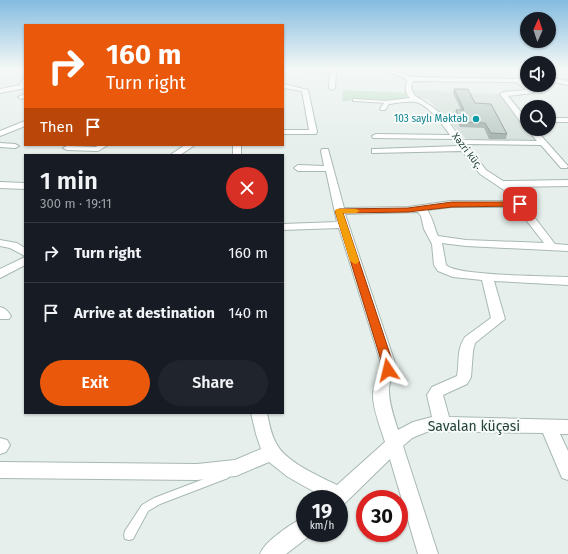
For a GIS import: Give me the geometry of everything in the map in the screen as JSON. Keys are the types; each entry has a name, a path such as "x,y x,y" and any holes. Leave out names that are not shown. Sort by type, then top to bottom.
{"street":[{"path":"284,132 314,135 306,95"},
{"path":"411,95 416,100"},
{"path":"505,95 520,113"},
{"path":"533,95 537,97"},
{"path":"383,109 387,102 416,100"},
{"name":"Xəzri küç.","path":"416,100 434,112 461,142 483,172 503,184 552,247"},
{"path":"556,120 568,120"},
{"path":"0,134 24,123"},
{"path":"376,136 461,142 543,143"},
{"path":"537,136 564,166"},
{"path":"375,151 461,142"},
{"path":"0,145 15,146"},
{"path":"67,148 98,149 102,146"},
{"path":"176,154 189,146"},
{"path":"325,151 343,225 387,360 388,370 382,385 381,396 386,422 428,554"},
{"path":"298,168 329,169"},
{"path":"503,184 568,184"},
{"path":"0,185 24,186"},
{"path":"339,211 393,211 452,204 520,204"},
{"path":"420,208 426,216 442,269 453,273 487,277 568,281"},
{"path":"284,227 343,225"},
{"path":"434,239 466,243 567,248"},
{"path":"0,243 13,245 24,252"},
{"path":"0,274 24,261"},
{"path":"442,424 435,395 437,391 462,380 465,377 465,350 470,340 498,319 487,277"},
{"path":"259,414 263,432 272,453 282,462 326,490"},
{"name":"Savalan küçəsi","path":"345,490 406,433 429,424 568,427"},
{"path":"549,427 568,472"},
{"path":"0,470 197,472 236,468 272,453"},
{"path":"270,554 296,534"}],"lane":[{"path":"354,100 387,102"},
{"path":"129,535 140,514 145,508 156,501 211,481 236,468"}],"shaded area":[{"path":"416,95 500,95 520,121 520,136 532,136 537,142 467,140 428,99 419,99"}],"green space":[{"path":"343,95 406,95 406,98 398,101 352,98 351,101 342,101"}],"building":[{"path":"457,95 471,95 475,103 491,104 507,134 491,133 485,123 461,122 456,110 464,110"}],"slow traffic":[{"path":"355,261 339,211 356,211"}],"place":[{"name":"103 saylı Məktəb","path":"476,119"}],"route":[{"path":"388,370 387,360 339,211 393,211 452,204 520,204"}]}
